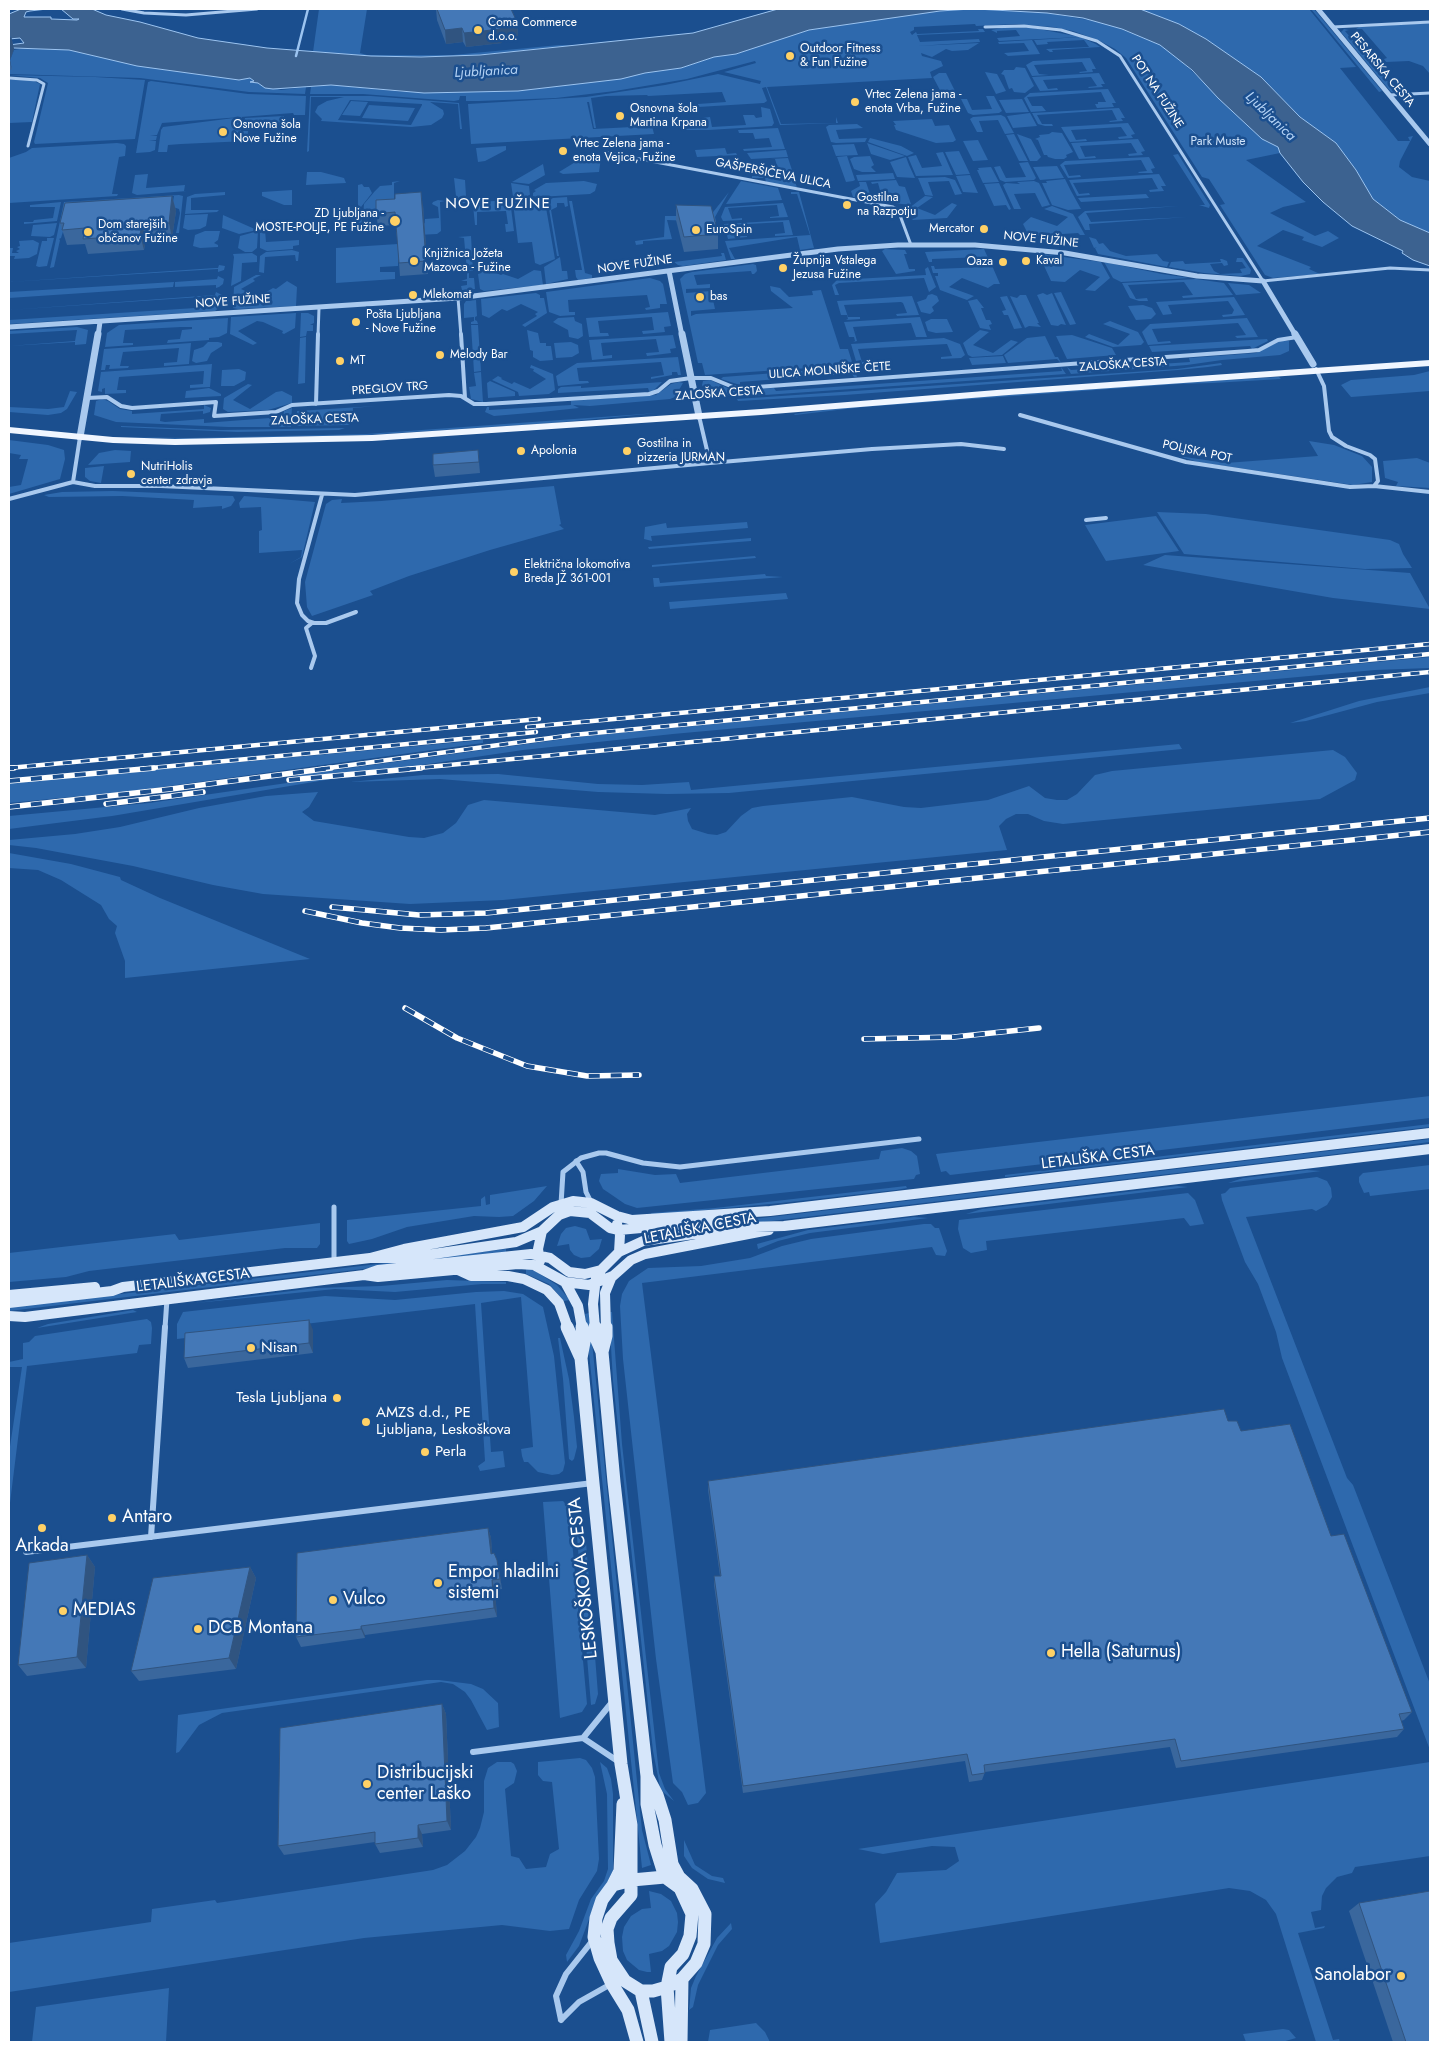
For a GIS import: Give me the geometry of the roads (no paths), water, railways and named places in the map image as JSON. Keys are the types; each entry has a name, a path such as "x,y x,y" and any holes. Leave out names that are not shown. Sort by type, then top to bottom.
{"main road":[{"name":"ZALOŠKA CESTA","path":"9,422 81,433 158,441 299,440 416,435 698,412 1009,392 1430,356"},
{"name":"ZALOŠKA CESTA","path":"1315,367 1430,363"},
{"name":"ZALOŠKA CESTA","path":"9,430 81,433"},
{"name":"LETALIŠKA CESTA","path":"591,1202 612,1214 626,1219 640,1220 728,1212 770,1211 1430,1133"},
{"name":"LETALIŠKA CESTA","path":"9,1316 25,1317 364,1275 378,1270 518,1254 538,1254 550,1258 564,1269 574,1273 591,1273 601,1270 618,1252 643,1241 746,1227 784,1226 1430,1149"},
{"path":"561,1203 573,1201 591,1202"},
{"name":"LETALIŠKA CESTA","path":"370,1258 404,1249 516,1229 531,1224 561,1203"},
{"path":"559,1215 570,1211 586,1212 598,1218 610,1228 619,1230"},
{"name":"LETALIŠKA CESTA","path":"619,1230 730,1220 770,1211"},
{"path":"612,1214 619,1230 618,1252"},
{"name":"LETALIŠKA CESTA","path":"9,1304 112,1291 123,1287 370,1258 406,1258 506,1244 523,1240 542,1231 559,1215"},
{"name":"LETALIŠKA CESTA","path":"364,1275 378,1277 525,1264 543,1269 565,1282 577,1285 594,1284 613,1276 631,1260 645,1254 756,1234 784,1226"},
{"path":"542,1231 538,1254 543,1269"},
{"name":"LESKOŠKOVA CESTA","path":"457,1270 471,1276 508,1276 524,1279 546,1290 559,1303 573,1343 581,1358"},
{"path":"601,1270 594,1284 593,1304 596,1338 602,1352 614,1482 647,1776 647,1804 654,1845 665,1878"},
{"path":"602,1352 606,1336 605,1293 613,1276"},
{"name":"LESKOŠKOVA CESTA","path":"565,1282 578,1306 584,1342 581,1358 593,1483 621,1764 631,1825 631,1895 611,1918 607,1929 611,1960 637,2042"},
{"name":"LETALIŠKA CESTA","path":"9,1295 112,1285 123,1287"},
{"name":"LETALIŠKA CESTA","path":"9,1325 25,1317"},
{"path":"647,1776 657,1795 665,1820 672,1864 679,1877 692,1889 705,1914 704,1944 696,1963 682,1979 668,1987 653,1991 641,1991 652,2042"},
{"name":"LESKOŠKOVA CESTA","path":"625,1794 621,1825 620,1871 614,1885 602,1900 596,1918 594,1937 600,1958 618,1983 641,1991"},
{"path":"614,1885 632,1880 665,1878 680,1888 692,1914 690,1936 683,1954 671,1968 668,1987 671,2042"},
{"path":"681,2042 682,1979"}],"street":[{"path":"122,9 144,13 186,15 257,9"},
{"name":"PESARSKA CESTA","path":"1318,9 1430,144"},
{"path":"1333,27 1430,22"},
{"name":"POT NA FUŽINE","path":"985,27 1024,26 1060,30 1094,40 1117,53 1128,65 1315,367"},
{"path":"9,78 37,80 44,84 28,146"},
{"path":"1390,96 1430,93"},
{"name":"GAŠPERŠIČEVA ULICA","path":"608,153 893,207 898,210 911,245"},
{"name":"NOVE FUŽINE","path":"9,327 458,298 824,251 911,245 975,246 1036,250 1099,258 1212,278 1263,281"},
{"path":"1263,281 1390,268 1430,270"},
{"path":"669,271 698,412"},
{"path":"458,298 464,398"},
{"path":"316,404 319,308"},
{"path":"73,482 72,478 100,322"},
{"name":"ULICA MOLNIŠKE ČETE","path":"558,400 653,393 670,381 691,378 711,378 743,388 1248,352 1259,350 1278,340 1297,337"},
{"path":"1315,367 1324,386 1329,431 1332,437 1346,446 1370,455 1375,459 1378,481 1374,486"},
{"name":"PREGLOV TRG","path":"87,398 108,398 123,407 132,408 216,402 214,416 276,412 295,405 449,394 479,405 558,400"},
{"name":"ZALOŠKA CESTA","path":"698,412 710,463"},
{"name":"POLJSKA POT","path":"1020,415 1186,462 1350,487 1374,486 1386,489 1430,492"},
{"path":"9,499 73,482 95,486 161,486 322,495 355,495 872,449 961,444 1004,449"},
{"path":"322,495 298,587 297,603 302,615 308,622 312,623 326,623 356,612"},
{"path":"1086,520 1106,518"},
{"path":"312,623 306,628 315,656 312,668"},
{"path":"559,1215 562,1175 576,1161 589,1155 606,1153 643,1163 680,1166 919,1140"},
{"path":"576,1161 583,1172 586,1192 591,1202"},
{"path":"334,1207 334,1262"},
{"path":"151,1537 167,1299"},
{"path":"26,1552 571,1484 593,1483"},
{"path":"583,1738 615,1699"},
{"path":"473,1752 583,1738 621,1764"},
{"path":"594,1937 566,1974 556,1996 561,2020 579,2002 618,1983"}],"water":[{"name":"Ljubljanica","path":"21,9 47,9 26,12 24,17 51,17 51,19 77,20 79,19 73,19 61,9 92,9 106,15 198,38 267,48 371,56 421,57 480,55 693,33 778,9 971,9 940,11 809,30 736,54 714,57 681,68 645,73 621,79 518,91 424,93 331,85 273,89 250,82 254,81 250,78 239,80 137,66 69,50 14,48 9,45 24,43 20,38 9,39 9,14"},
{"name":"Ljubljanica","path":"976,9 1140,9 1179,24 1206,39 1261,77 1300,117 1336,143 1356,170 1373,199 1400,220 1430,233 1430,266 1413,260 1402,253 1403,251 1352,226 1323,202 1303,182 1280,153 1278,147 1262,139 1218,98 1192,70 1160,45 1122,29 1083,18 1047,13"}],"waterway":[{"path":"296,56 308,9"}],"railway":[{"path":"527,727 1430,644"},
{"path":"321,769 573,735 1430,654"},
{"path":"407,769 1430,672"},
{"path":"14,768 9,768 539,719"},
{"path":"140,769 536,732"},
{"path":"9,781 154,768"},
{"path":"9,807 171,789 331,768"},
{"path":"289,780 421,768"},
{"path":"106,804 203,792"},
{"path":"332,907 419,915 486,913 1430,818"},
{"path":"305,911 362,923 400,928 441,930 486,928 1430,832"},
{"path":"405,1008 457,1038 527,1066 587,1076 639,1075"},
{"path":"864,1039 954,1037 1039,1028"}],"place":[{"name":"Coma Commerce d.o.o.","path":"478,30"},
{"name":"Outdoor Fitness & Fun Fužine","path":"790,56"},
{"name":"Vrtec Zelena jama - enota Vrba, Fužine","path":"855,102"},
{"name":"Osnovna šola Martina Krpana","path":"620,116"},
{"name":"Osnovna šola Nove Fužine","path":"223,132"},
{"name":"Vrtec Zelena jama - enota Vejica, Fužine","path":"563,151"},
{"name":"Gostilna na Razpotju","path":"847,205"},
{"name":"ZD Ljubljana - MOSTE-POLJE, PE Fužine","path":"395,221"},
{"name":"Mercator","path":"984,229"},
{"name":"EuroSpin","path":"696,230"},
{"name":"Dom starejših občanov Fužine","path":"88,232"},
{"name":"Knjižnica Jožeta Mazovca - Fužine","path":"414,261"},
{"name":"Kaval","path":"1026,261"},
{"name":"Oaza","path":"1003,262"},
{"name":"Župnija Vstalega Jezusa Fužine","path":"783,268"},
{"name":"Mlekomat","path":"413,295"},
{"name":"bas","path":"700,297"},
{"name":"Pošta Ljubljana - Nove Fužine","path":"356,322"},
{"name":"Melody Bar","path":"440,355"},
{"name":"MT","path":"340,361"},
{"name":"Apolonia","path":"521,451"},
{"name":"Gostilna in pizzeria JURMAN","path":"627,451"},
{"name":"NutriHolis center zdravja","path":"131,474"},
{"name":"Električna lokomotiva Breda JŽ 361-001","path":"514,572"},
{"name":"Nisan","path":"251,1348"},
{"name":"Tesla Ljubljana","path":"337,1398"},
{"name":"AMZS d.d., PE Ljubljana, Leskoškova","path":"366,1422"},
{"name":"Perla","path":"425,1452"},
{"name":"Antaro","path":"112,1518"},
{"name":"Arkada","path":"42,1528"},
{"name":"Empor hladilni sistemi","path":"438,1583"},
{"name":"Vulco","path":"333,1600"},
{"name":"MEDIAS","path":"63,1611"},
{"name":"DCB Montana","path":"198,1629"},
{"name":"Hella (Saturnus)","path":"1051,1653"},
{"name":"Distribucijski center Laško","path":"367,1784"},
{"name":"Sanolabor","path":"1401,1976"}],"district":[{"name":"NOVE FUŽINE","path":"498,204"}],"park label":[{"name":"Park Muste","path":"1218,142"}]}
